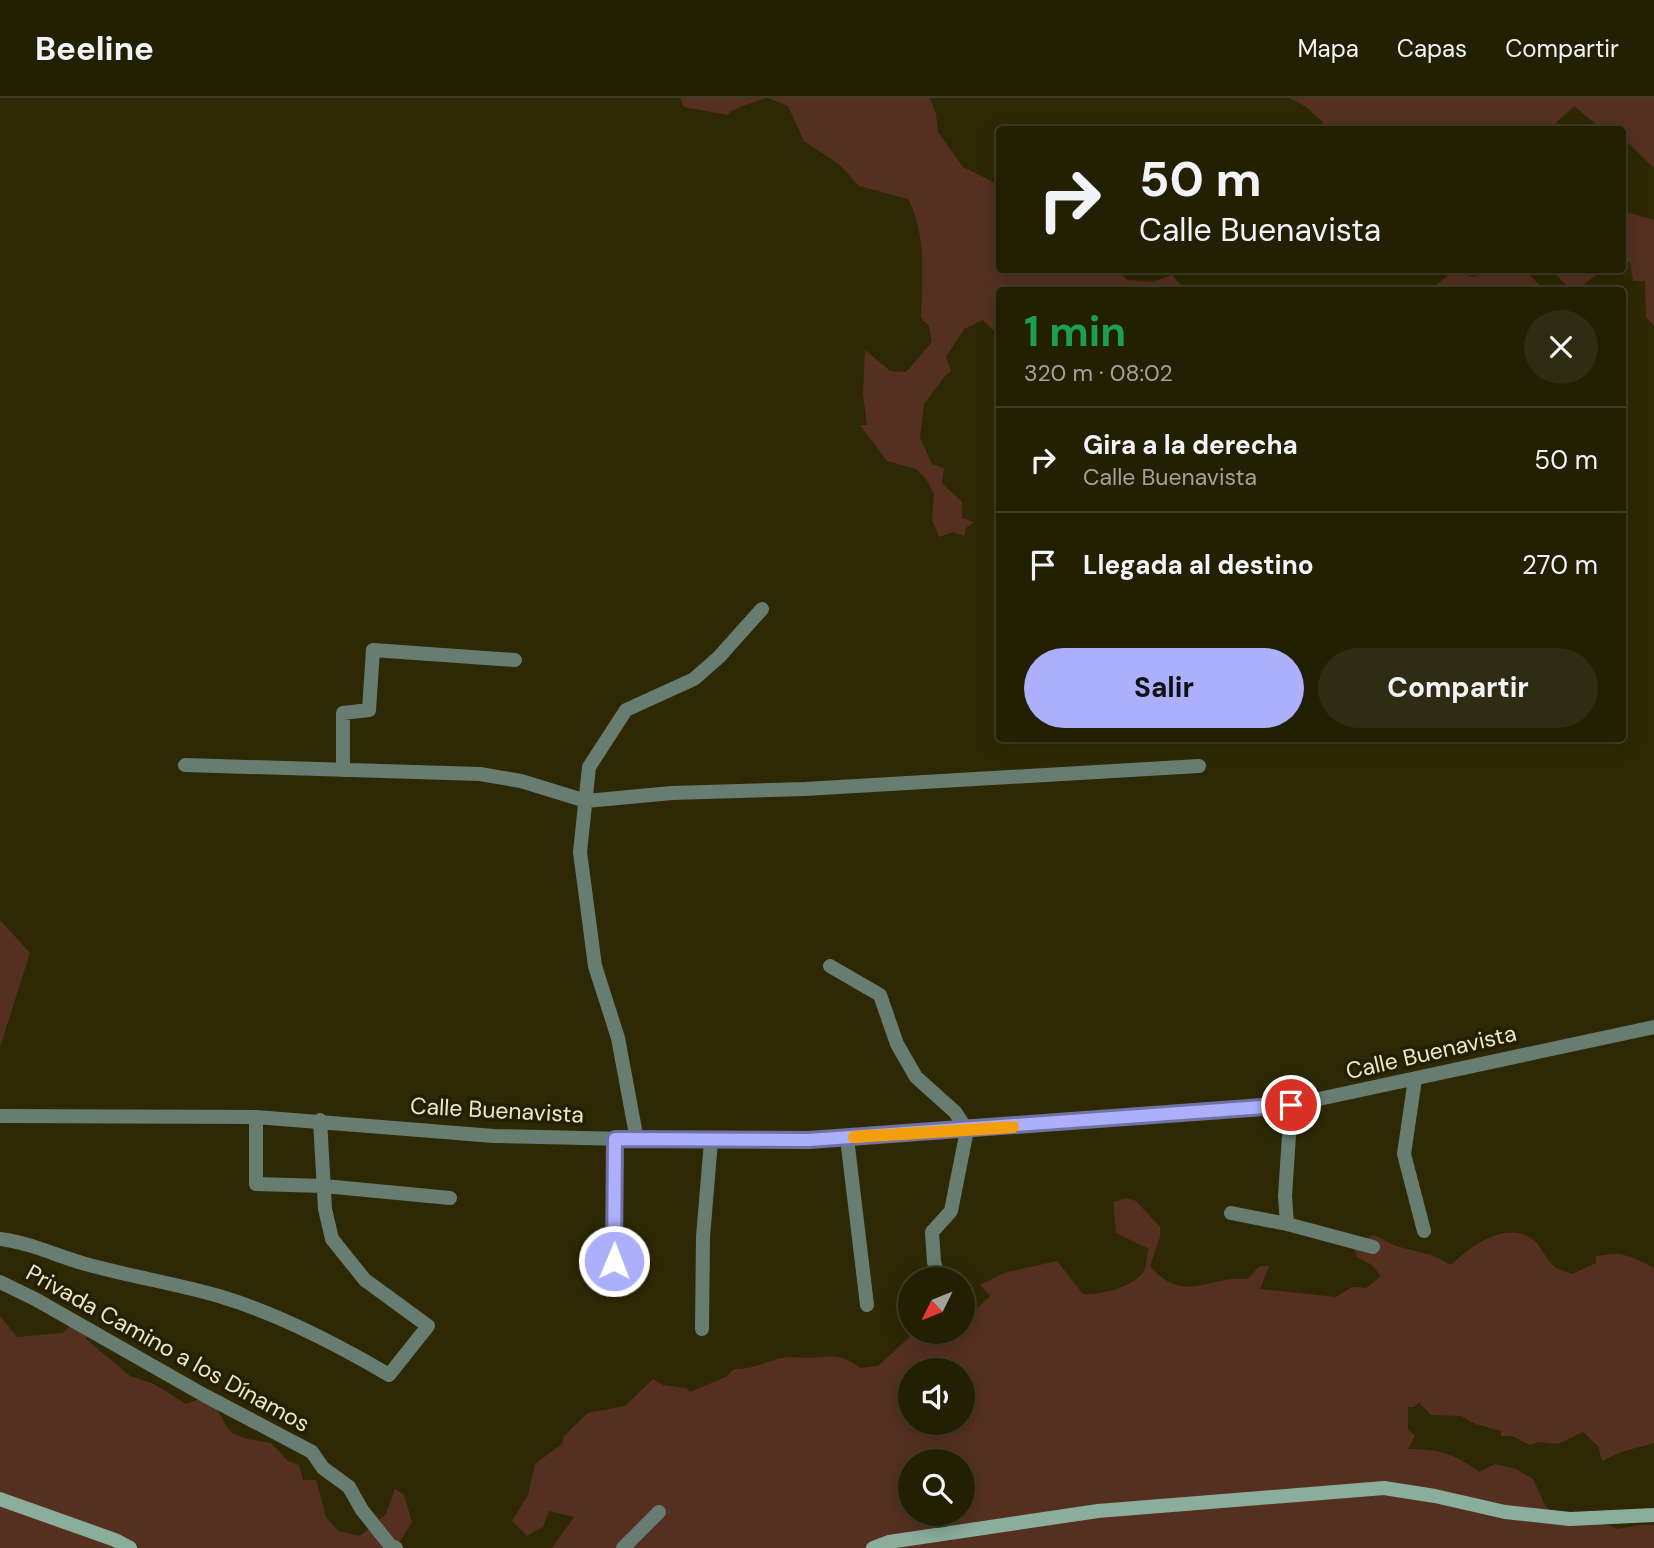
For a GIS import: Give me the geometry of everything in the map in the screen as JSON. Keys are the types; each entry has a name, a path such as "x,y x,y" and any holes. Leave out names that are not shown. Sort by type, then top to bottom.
{"street":[{"path":"637,1140 618,1038 595,966 580,852 589,767 626,710 694,679 719,657 762,609"},
{"path":"343,770 342,713 369,710 373,650 515,660"},
{"path":"185,765 480,774 521,781 586,801 672,793 805,789 1199,765"},
{"path":"830,966 880,995 897,1044 916,1077 955,1112 967,1130 951,1211 932,1232 935,1267"},
{"name":"Calle Buenavista","path":"0,1116 256,1117 495,1136 637,1140 847,1138 1291,1105 1654,1027"},
{"path":"1415,1079 1404,1154 1423,1231"},
{"path":"1287,1224 1285,1196 1291,1105"},
{"path":"256,1117 256,1184 324,1186 450,1198"},
{"path":"0,1239 47,1250 90,1266 217,1296 269,1313 349,1351 389,1375 428,1326 365,1280 332,1239 325,1209 320,1121"},
{"path":"847,1138 867,1305"},
{"path":"614,1261 615,1139"},
{"path":"702,1329 703,1237 711,1141"},
{"path":"1231,1213 1287,1224 1373,1247"},
{"name":"Privada Camino a los Dínamos","path":"0,1282 312,1452 323,1468 349,1487 362,1510 390,1545 396,1548"},
{"path":"873,1548 889,1542 1098,1511 1374,1489 1435,1496 1505,1512 1570,1518 1654,1515"},
{"path":"0,1499 115,1540 130,1548"},
{"path":"623,1548 659,1512"}],"shaded area":[{"path":"680,98 765,98 739,107 727,115 684,107"},
{"path":"768,98 930,98 936,114 938,132 963,167 996,184 996,273 1121,273 1127,280 1153,282 1172,275 1182,287 996,287 996,333 983,320 964,329 946,357 951,371 924,404 920,438 932,464 944,468 942,483 962,502 962,518 974,522 966,528 964,536 953,532 939,537 932,520 934,494 926,479 916,469 887,461 860,425 867,425 863,394 865,350 890,371 906,372 932,342 929,326 921,318 921,242 914,213 908,199 859,186 840,165 804,141 788,106"},
{"path":"1289,98 1654,98 1654,168 1626,141 1626,126 1601,126 1574,106 1552,126 1323,126 1323,122 1305,106"},
{"path":"1626,212 1654,220 1654,326 1646,317 1645,281 1633,281 1630,262 1626,262"},
{"path":"1451,273 1472,277 1486,273 1528,273 1541,287 1440,287 1437,284"},
{"path":"1554,273 1600,273 1583,287 1568,287"},
{"path":"0,920 30,953 0,1047"},
{"path":"1127,1198 1136,1201 1160,1227 1160,1237 1150,1266 1162,1278 1174,1284 1185,1287 1247,1279 1260,1266 1269,1266 1260,1289 1336,1297 1352,1287 1366,1288 1381,1276 1372,1265 1357,1257 1352,1243 1374,1235 1396,1246 1434,1256 1451,1265 1488,1238 1511,1233 1532,1239 1556,1268 1572,1274 1596,1263 1596,1256 1614,1254 1633,1258 1654,1268 1654,1443 1621,1452 1602,1461 1598,1446 1583,1432 1558,1444 1539,1442 1530,1445 1512,1436 1501,1436 1501,1431 1476,1424 1461,1416 1431,1415 1419,1402 1414,1407 1408,1407 1408,1429 1415,1436 1408,1449 1446,1454 1479,1472 1495,1464 1516,1469 1533,1479 1545,1505 1560,1520 1595,1520 1618,1529 1654,1525 1654,1548 552,1548 574,1517 549,1511 543,1527 527,1536 512,1521 528,1495 535,1464 562,1444 564,1436 588,1413 625,1406 653,1379 663,1385 686,1388 690,1392 726,1377 734,1369 752,1367 785,1357 833,1357 845,1359 861,1368 878,1366 902,1344 975,1344 975,1310 990,1296 980,1285 1004,1273 1057,1261 1083,1294 1107,1292 1133,1281 1144,1271 1149,1249 1116,1233 1113,1202"},
{"path":"0,1316 17,1337 63,1333 70,1326 87,1329 86,1339 130,1376 154,1384 186,1404 197,1400 212,1401 230,1432 247,1439 271,1443 288,1461 299,1465 303,1480 316,1480 326,1517 338,1531 360,1536 386,1514 395,1489 404,1495 412,1522 396,1548 0,1548"}],"slow traffic":[{"path":"854,1137 1013,1127"}],"route":[{"path":"614,1261 615,1139 809,1140 1291,1105"}]}
